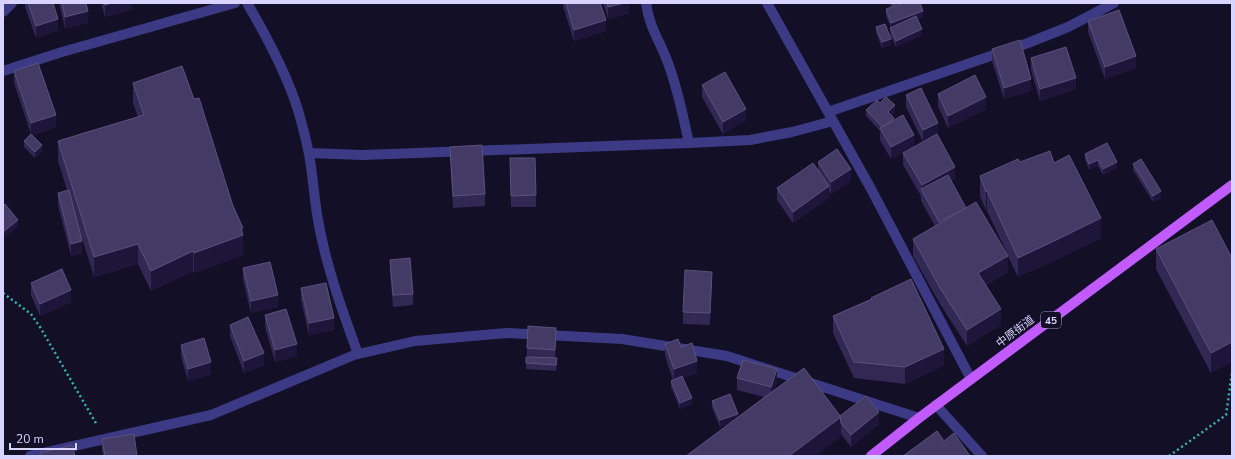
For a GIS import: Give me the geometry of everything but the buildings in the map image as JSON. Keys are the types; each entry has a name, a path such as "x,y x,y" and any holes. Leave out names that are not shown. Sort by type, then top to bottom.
{"main road":[{"name":"中原街道","path":"871,456 936,405 1232,185"}],"street":[{"path":"3,12 12,3"},
{"path":"3,71 62,52 235,3"},
{"path":"247,3 273,48 288,81 298,110 309,153 318,221 328,266 340,306 358,354"},
{"path":"646,3 648,17 668,63 674,81 689,143"},
{"path":"767,3 870,187 971,379"},
{"path":"309,153 363,155 750,140 792,132 830,116 1068,27 1114,3"},
{"path":"30,456 211,415 358,354 415,341 507,333 622,339 727,356 919,418"},
{"path":"936,405 982,456"}],"path":[{"path":"3,294 31,314 105,439"},
{"path":"1169,456 1226,415 1232,373"}]}
